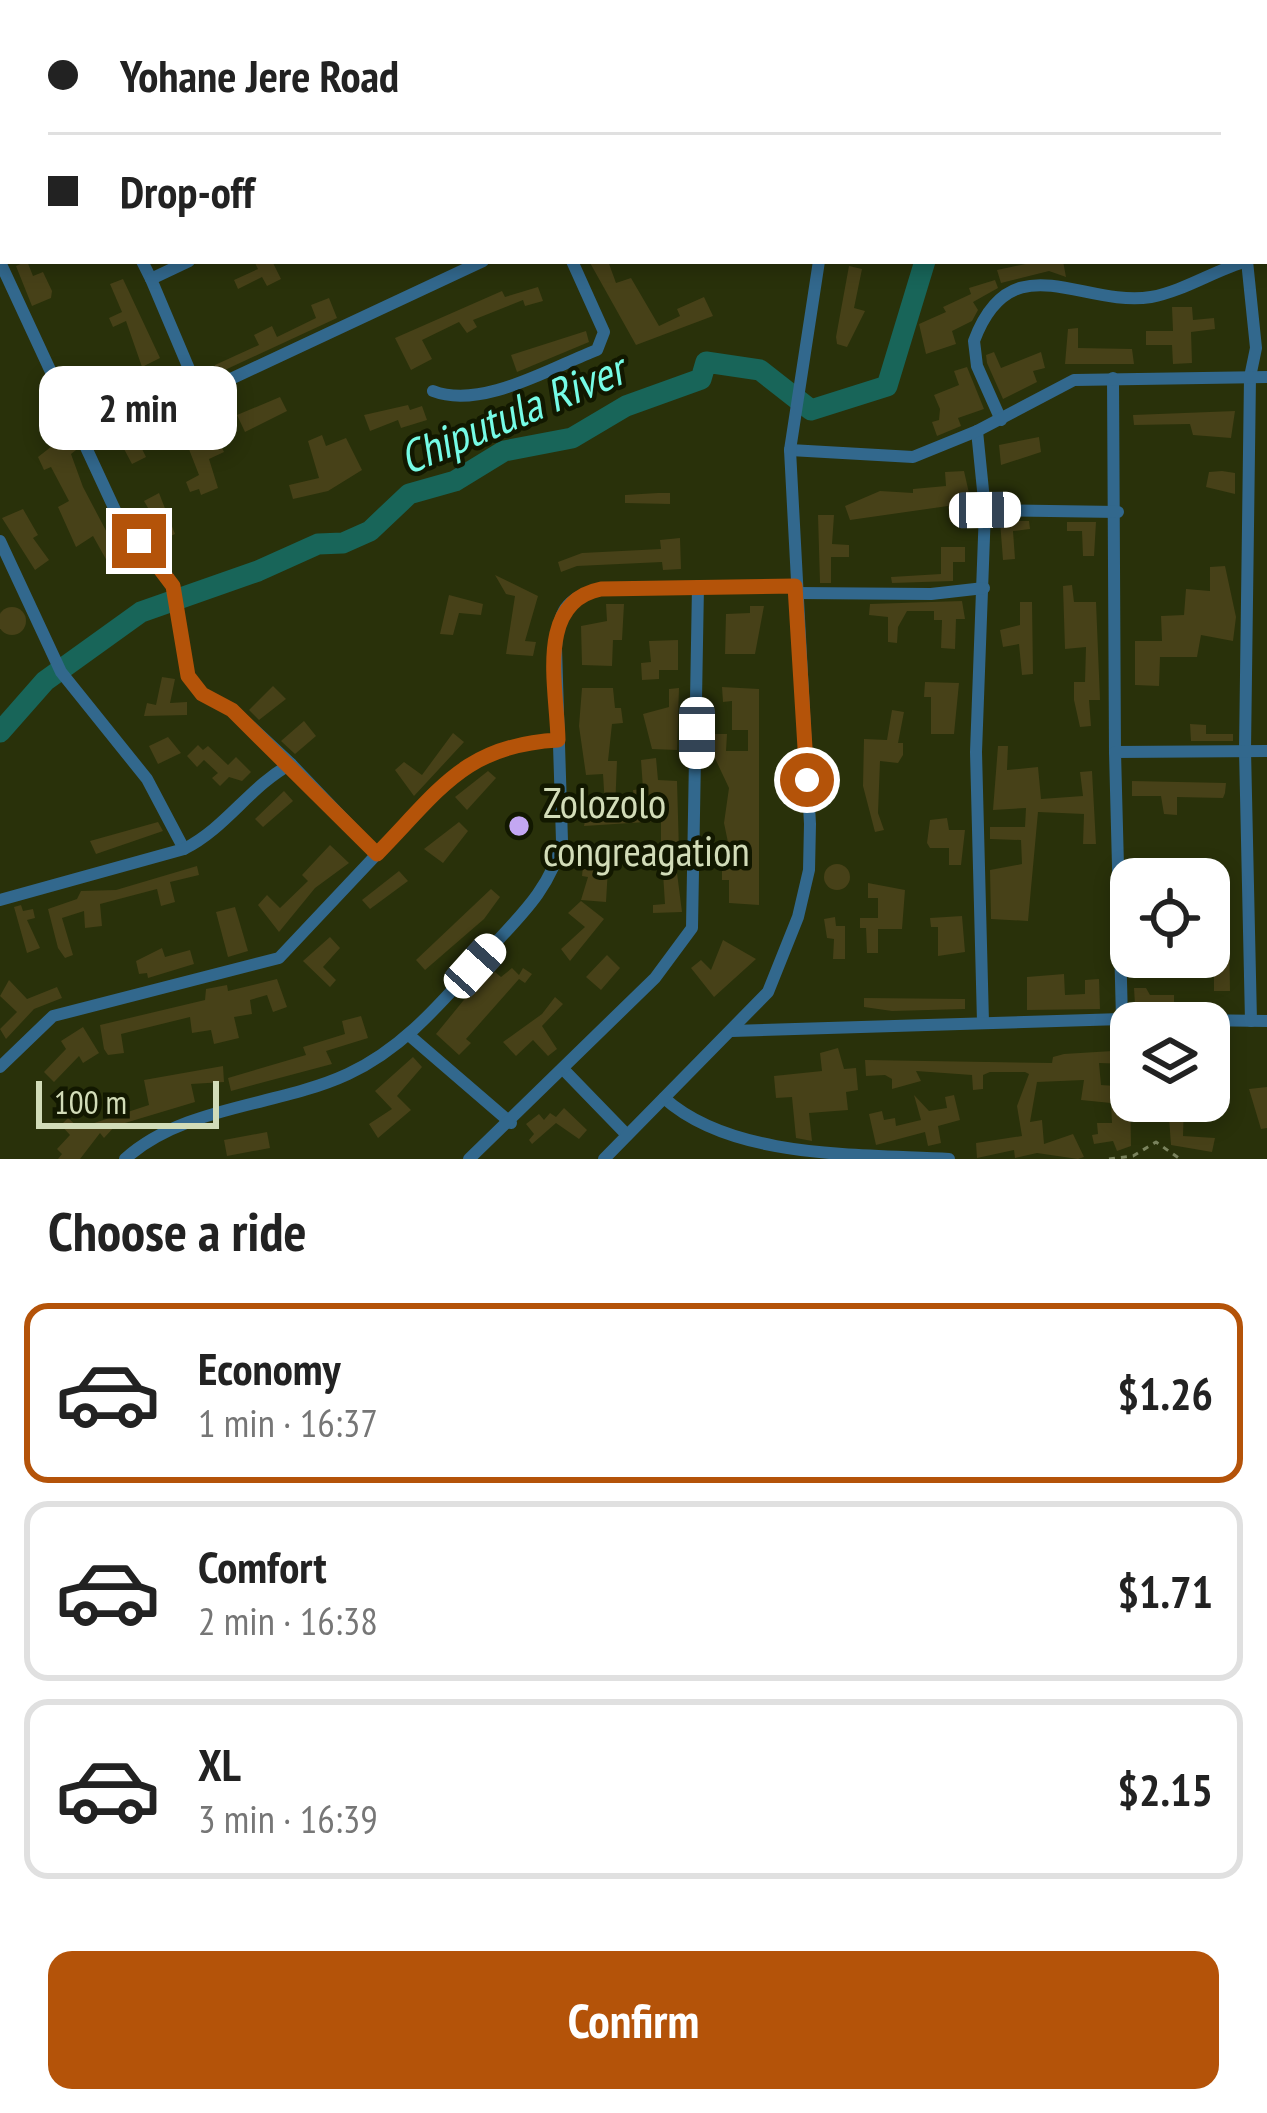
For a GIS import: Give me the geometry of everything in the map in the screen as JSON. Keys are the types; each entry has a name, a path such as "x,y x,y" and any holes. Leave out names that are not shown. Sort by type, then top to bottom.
{"street":[{"path":"1,264 121,523 160,563 173,586 188,676 202,694 232,710 291,764 377,854"},
{"path":"144,264 195,383 206,391 477,264"},
{"path":"151,279 183,264"},
{"path":"433,391 454,397 483,392 597,350 604,332 573,264"},
{"path":"604,1159 768,992 783,962 809,870 790,450 819,264"},
{"path":"1001,420 974,350 982,324 1001,298 1030,285 1147,298 1239,264"},
{"path":"1247,264 1256,348 1250,377 1245,749 1251,1021"},
{"path":"790,450 913,457 1001,420 1063,383 1113,377 1267,377"},
{"path":"1113,377 1122,1002"},
{"path":"977,431 985,510 976,752 983,1022"},
{"path":"985,510 1118,512"},
{"path":"0,541 61,671 147,779 184,849"},
{"path":"125,1159 176,1127 347,1074 410,1036 549,881 562,841 556,648 564,606 601,589 698,586 931,594 983,588"},
{"path":"469,1159 655,978 692,928 698,586"},
{"path":"0,1067 53,1016 279,958 377,854 483,753 512,742 558,740"},
{"path":"1115,752 1267,751"},
{"path":"0,900 184,849 212,835 271,775 291,764"},
{"path":"732,1031 1110,1019"},
{"path":"1230,1021 1267,1021"},
{"path":"410,1036 511,1123"},
{"path":"564,1070 627,1135"},
{"path":"664,1098 689,1124 718,1138 811,1152 949,1159"}],"path":[{"path":"1109,1159 1133,1156 1143,1145 1156,1142 1180,1159"}],"building":[{"path":"28,264 33,276 43,272 51,298 32,306 16,266"},
{"path":"256,264 274,264 281,279 267,286 262,277 238,289 234,280 258,269"},
{"path":"591,264 609,264 616,283 631,278 659,326 680,316 677,309 704,297 713,316 636,345"},
{"path":"1064,264 1066,277 1049,271 1001,283 997,270"},
{"path":"849,266 862,269 854,308 865,311 847,347 837,344 836,337"},
{"path":"123,279 160,358 142,367 126,321 113,327 109,318 122,312 110,284"},
{"path":"995,280 998,288 973,302 978,310 972,321 952,331 956,344 926,354 919,324 971,294 969,288"},
{"path":"538,287 543,301 525,306 523,300 473,320 477,327 467,333 459,322 422,340 432,359 411,370 395,338 502,291 505,297"},
{"path":"329,298 337,318 214,375 215,365 259,345 254,335 272,326 277,337 316,318 311,305"},
{"path":"1172,307 1192,307 1193,320 1214,318 1215,329 1191,332 1192,363 1173,364 1172,345 1146,345 1146,331 1173,331"},
{"path":"1078,328 1078,348 1132,349 1134,364 1065,364 1068,329"},
{"path":"586,331 589,342 517,372 511,355"},
{"path":"994,352 1001,368 1041,352 1045,368 1033,371 1037,382 1003,399 987,363 986,355"},
{"path":"967,367 984,409 958,418 961,426 937,436 932,422 939,420 940,409 934,395 959,385 954,371"},
{"path":"80,373 89,396 95,393 99,402 84,410 67,378"},
{"path":"176,390 204,445 218,439 224,452 209,459 218,488 201,495 199,489 190,492 186,482 199,475 185,439 174,444 166,425 178,419 167,393"},
{"path":"280,397 287,411 245,432 237,415"},
{"path":"408,405 410,410 422,406 427,420 401,428 398,420 370,431 364,415"},
{"path":"130,407 141,423 132,429 146,457 132,464 123,447 129,444 112,418"},
{"path":"1235,411 1231,438 1193,435 1190,424 1134,425 1133,415"},
{"path":"322,435 326,446 346,438 362,470 328,491 293,499 289,485 319,478 308,441"},
{"path":"65,436 76,450 71,454 83,487 123,563 112,570 93,536 76,547 58,507 69,501 51,467 44,470 38,457"},
{"path":"1039,437 1041,452 1001,465 999,445"},
{"path":"964,471 971,502 965,502 964,522 950,522 948,506 850,520 845,506 880,491 913,493 913,489 946,486 945,472"},
{"path":"1209,472 1235,473 1235,494 1206,487"},
{"path":"159,493 175,534 156,543 145,531 158,525 144,501"},
{"path":"670,493 670,504 625,503 625,495"},
{"path":"23,509 38,535 33,538 49,560 35,570 2,518"},
{"path":"818,515 834,515 832,544 849,545 849,557 831,557 831,583 820,583"},
{"path":"1000,521 1029,521 1030,529 1013,531 1015,559 1003,560"},
{"path":"1067,522 1096,522 1094,556 1083,556 1082,531 1067,531"},
{"path":"680,538 681,569 663,570 662,562 577,566 561,572 558,562 582,553 661,549 660,540"},
{"path":"941,547 965,547 965,562 953,562 953,581 892,583 891,577 941,574"},
{"path":"1225,566 1236,617 1233,641 1201,635 1197,657 1160,657 1159,686 1135,685 1135,641 1162,641 1161,616 1184,615 1186,589 1210,591 1210,567"},
{"path":"495,575 538,596 525,641 536,642 533,656 506,654 515,596 506,594"},
{"path":"1072,585 1074,602 1096,602 1100,700 1089,700 1091,726 1080,727 1074,700 1074,682 1085,682 1086,647 1065,649 1063,586"},
{"path":"449,595 483,604 481,615 459,613 453,635 440,634"},
{"path":"962,601 965,619 956,619 955,649 941,648 942,620 934,620 934,611 907,611 898,627 897,643 888,642 888,617 869,615 870,604"},
{"path":"1020,602 1032,602 1033,674 1022,675 1019,644 1003,647 1000,630 1020,625"},
{"path":"606,604 624,604 622,640 613,640 612,666 582,665 581,626 607,621"},
{"path":"750,606 764,606 755,654 725,654 726,614 750,613"},
{"path":"7,608 17,608 25,616 25,626 17,634 7,634 -1,626 -1,616"},
{"path":"678,640 678,670 659,670 659,679 642,680 641,663 651,662 649,641"},
{"path":"162,677 175,679 170,703 187,702 187,715 144,716 147,703 156,705"},
{"path":"925,682 959,683 954,734 931,734 931,697 924,697"},
{"path":"273,686 286,699 259,720 249,710"},
{"path":"722,687 759,689 759,905 729,903 729,880 722,880 722,866 731,857 724,823 729,788 713,754 712,734 727,734 726,751 748,751 748,730 732,730 732,701 723,702"},
{"path":"582,688 613,688 615,708 621,708 623,723 612,724 608,761 617,761 615,810 635,809 633,790 643,789 641,760 656,758 658,780 677,781 679,852 661,852 661,821 584,826 588,806 605,806 603,774 586,775 579,726"},
{"path":"679,688 677,750 652,749 643,714 669,707 669,689"},
{"path":"892,710 904,712 898,743 903,743 903,755 898,763 880,761 878,813 884,830 875,832 863,786 864,739 887,740"},
{"path":"304,721 316,736 295,754 281,741"},
{"path":"1190,724 1206,725 1206,734 1233,734 1233,741 1191,741"},
{"path":"453,733 464,742 414,796 395,770 404,762 422,775"},
{"path":"168,737 181,753 158,764 149,746"},
{"path":"198,745 203,750 208,746 228,765 236,757 251,772 242,781 229,777 220,786 212,778 218,773 204,760 197,767 187,756"},
{"path":"998,746 1008,746 1007,770 1038,767 1041,799 1083,796 1080,772 1092,771 1096,844 1083,844 1084,814 1038,812 1028,921 991,919 990,870 1022,864 1021,840 990,839 990,827 1025,827 1026,808 993,810"},
{"path":"488,771 496,778 467,810 455,797"},
{"path":"1132,781 1226,783 1223,798 1177,797 1177,815 1164,814 1161,796 1132,796"},
{"path":"284,791 293,801 263,827 255,819"},
{"path":"947,818 949,830 965,830 961,865 949,865 949,848 930,848 927,843 930,820"},
{"path":"158,822 163,831 96,854 90,841"},
{"path":"459,822 468,831 443,863 424,849"},
{"path":"330,845 349,863 315,888 279,932 258,905 267,895 280,908 308,881 302,875"},
{"path":"837,864 850,877 837,890 824,877"},
{"path":"197,866 199,875 170,882 175,902 161,906 157,889 100,904 102,926 85,928 84,911 62,918 73,955 65,958 58,948 48,909 77,899 81,891 116,890"},
{"path":"583,866 608,868 606,902 581,900 588,877 582,876"},
{"path":"399,871 408,881 370,909 362,900"},
{"path":"663,873 677,873 682,912 653,913 653,905 665,904"},
{"path":"868,883 905,890 902,929 878,929 878,953 867,953 866,928 860,928 860,918 878,918 878,898 868,898"},
{"path":"491,889 500,897 484,919 425,970 416,960"},
{"path":"581,901 604,919 570,961 561,949 585,927 568,913"},
{"path":"21,905 23,911 33,909 35,918 27,920 40,948 27,953 14,907"},
{"path":"235,907 248,951 228,957 216,912"},
{"path":"962,916 965,952 938,956 938,927 931,927 930,918"},
{"path":"835,917 836,926 845,926 845,959 833,959 834,939 827,938 824,919"},
{"path":"330,937 340,948 323,967 336,980 330,987 303,961"},
{"path":"723,940 756,959 714,997 691,968 701,960 711,970"},
{"path":"162,948 165,957 190,950 194,964 148,978 147,973 139,974 136,961"},
{"path":"607,955 620,968 601,990 586,977"},
{"path":"512,968 519,975 523,968 532,974 525,983 519,979 466,1039 471,1043 459,1055 436,1034 472,990 495,972 501,977"},
{"path":"1064,974 1065,995 1085,994 1085,980 1099,979 1100,1009 1027,1010 1027,977"},
{"path":"1214,978 1230,978 1230,991 1214,991"},
{"path":"277,979 287,1007 273,1012 267,995 250,1000 252,1014 234,1017 239,1038 214,1044 211,1030 192,1033 190,1017 121,1034 124,1053 108,1055 104,1049 100,1025 205,1000 206,989 227,985 228,991"},
{"path":"9,980 27,999 57,987 62,998 34,1009 6,1039 0,1029 17,1012 0,996"},
{"path":"1134,988 1146,988 1150,995 1174,995 1174,1002 1135,1002"},
{"path":"555,997 563,1004 542,1026 557,1049 548,1056 533,1040 516,1056 503,1042 542,1014"},
{"path":"864,998 965,999 965,1009 892,1011 864,1007"},
{"path":"361,1016 368,1038 326,1051 332,1064 231,1091 228,1078 306,1055 303,1047 345,1034 342,1021"},
{"path":"83,1027 99,1053 83,1063 79,1056 54,1082 44,1072 66,1049 61,1041"},
{"path":"838,1048 844,1069 856,1068 858,1090 846,1092 848,1110 809,1113 812,1141 796,1138 792,1097 776,1098 774,1076 822,1071 820,1053"},
{"path":"1110,1051 1110,1063 1099,1063 1101,1085 1110,1086 1110,1103 1081,1100 1084,1080 1037,1082 1030,1122 1042,1120 1044,1144 1073,1134 1084,1157 1078,1159 1037,1153 1015,1158 1014,1150 977,1158 976,1143 1022,1136 1017,1106 1029,1074 1025,1072 990,1072 983,1075 983,1089 973,1090 972,1075 916,1071 921,1081 892,1089 892,1079 885,1075 866,1076 865,1060 1052,1063 1053,1057"},
{"path":"413,1057 422,1067 397,1096 411,1110 378,1138 369,1124 392,1109 375,1091"},
{"path":"223,1066 224,1082 191,1084 195,1102 115,1126 104,1138 100,1133 80,1159 58,1159 62,1154 57,1149 70,1135 61,1125 68,1118 79,1128 149,1105 144,1080"},
{"path":"1267,1087 1267,1128 1261,1129 1249,1089"},
{"path":"914,1095 929,1111 947,1108 945,1097 954,1095 960,1120 938,1126 941,1143 928,1146 925,1132 876,1145 869,1114 882,1111 884,1120 895,1118 896,1126 921,1120"},
{"path":"564,1108 587,1130 579,1139 556,1123 532,1144 529,1140 534,1134 526,1124 539,1114 544,1120 550,1113 556,1117"},
{"path":"1131,1122 1131,1146 1117,1151 1113,1141 1094,1144 1097,1123"},
{"path":"1169,1122 1183,1122 1183,1136 1215,1138 1212,1152 1171,1145"},
{"path":"267,1132 270,1148 227,1156 224,1140"}],"waterway":[{"name":"Chiputula River","path":"0,732 45,681 141,612 258,571 318,544 343,543 370,531 409,494 455,481 504,451 572,438 626,406 701,379 706,362 760,370 811,410 887,386 924,264"}],"place":[{"name":"Zolozolo congreagation","path":"519,826"}],"route":[{"path":"139,541 173,586 181,609 180,643 188,676 202,694 232,710 291,764 377,854 448,781 483,753 512,742 558,740 558,618 573,597 601,589 795,586 807,780"}]}
